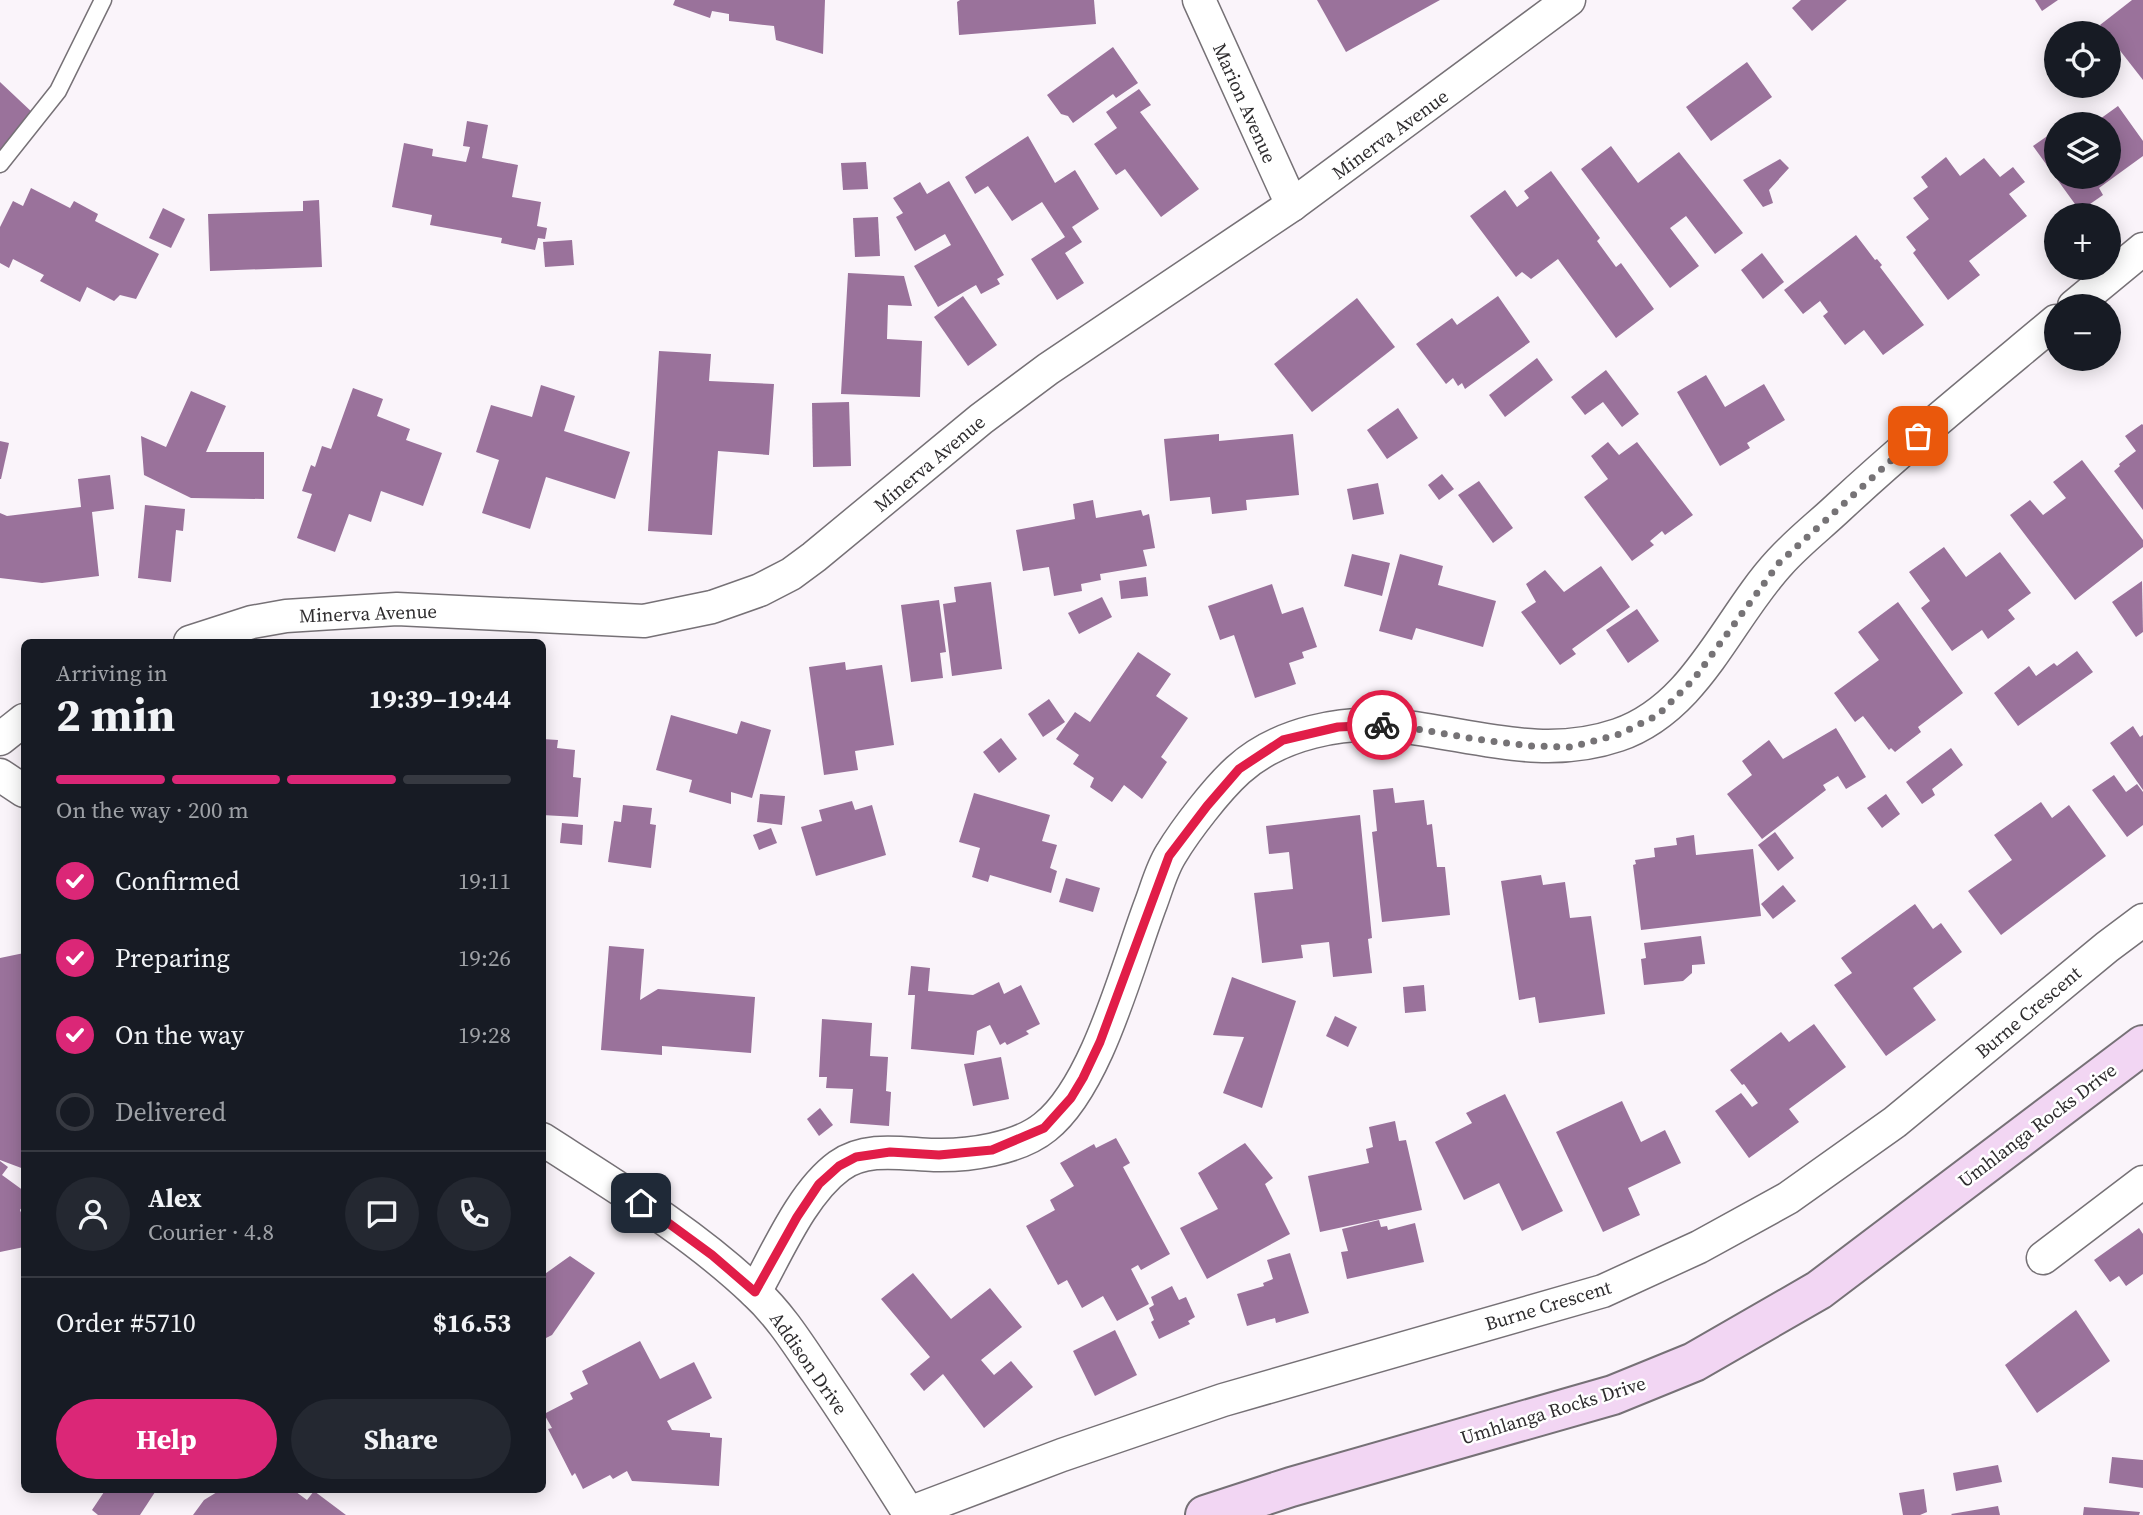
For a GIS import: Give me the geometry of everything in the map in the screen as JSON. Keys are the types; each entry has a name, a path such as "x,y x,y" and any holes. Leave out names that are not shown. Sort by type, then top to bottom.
{"main road":[{"name":"Umhlanga Rocks Drive","path":"1205,1515 1291,1487 1613,1395 1694,1363 1819,1290 2143,1045"}],"street":[{"name":"Marion Avenue","path":"1199,0 1292,205"},
{"name":"Minerva Avenue","path":"199,639 252,622 286,616 397,609 644,621 712,607 760,590 792,574 981,419 1048,369 1292,205 1569,0"},
{"path":"2089,294 2143,249"},
{"path":"755,1292 797,1217 819,1184 839,1166 856,1157 890,1152 939,1155 992,1150 1044,1128 1071,1098 1100,1042 1169,856 1239,769 1283,740 1338,727 1394,725 1530,746 1571,747 1620,734 1658,715 1694,679 1779,563 1937,419 2044,331"},
{"path":"0,739 21,722"},
{"path":"0,775 21,789"},
{"name":"Burne Crescent","path":"910,1514 1062,1455 1223,1400 1603,1291 1699,1248 1788,1198 1895,1122 2143,920"},
{"name":"Addison Drive","path":"546,1142 641,1203 712,1255 755,1292 780,1319 910,1514"},
{"path":"2043,1258 2143,1182"}],"lane":[{"path":"0,164 58,91 103,0"}],"building":[{"path":"675,0 825,0 823,54 776,40 774,26 729,21 729,14 712,11 710,18 673,5"},
{"path":"1094,0 1096,24 959,35 957,2"},
{"path":"1317,0 1440,0 1346,52"},
{"path":"1801,0 1847,0 1812,31 1792,8"},
{"path":"2035,0 2058,0 2042,11"},
{"path":"2132,0 2143,0 2143,80 2121,52 2121,21 2105,21"},
{"path":"1113,47 1138,83 1116,98 1113,94 1073,123 1068,116 1061,114 1047,95"},
{"path":"1747,62 1772,97 1711,141 1686,107"},
{"path":"0,82 34,114 0,150"},
{"path":"1139,89 1151,105 1140,112 1199,189 1161,217 1125,169 1116,175 1094,144 1117,128 1106,112"},
{"path":"2118,106 2143,141 2143,156 2121,172 2121,112 2110,112"},
{"path":"467,121 488,125 482,158 518,165 512,197 541,202 537,226 547,228 545,239 538,238 535,250 501,243 502,238 430,225 432,215 392,207 404,143 433,149 432,156 466,162 470,147 463,146"},
{"path":"1028,136 1055,183 1075,170 1099,209 1072,227 1082,242 1065,253 1084,283 1057,300 1031,259 1065,237 1042,202 1012,221 988,186 975,194 965,177"},
{"path":"2044,138 2044,161 2033,146"},
{"path":"1611,146 1638,183 1679,152 1743,233 1715,254 1686,216 1670,228 1699,266 1670,288 1581,169"},
{"path":"1946,157 1960,176 1984,158 2000,177 2013,167 2025,182 2009,194 2027,216 1969,261 1980,275 1948,300 1913,253 1916,250 1906,237 1929,219 1913,198 1928,187 1921,177"},
{"path":"1780,159 1789,168 1769,190 1773,203 1763,207 1743,180"},
{"path":"866,162 868,189 843,190 841,163"},
{"path":"1551,171 1600,238 1597,241 1616,267 1621,263 1654,309 1616,338 1558,259 1531,279 1522,272 1516,277 1470,216 1505,190 1517,207 1529,198 1524,191"},
{"path":"949,181 1004,275 997,279 1000,284 981,294 976,285 938,307 914,266 951,245 945,234 915,251 896,217 903,213 893,198 920,182 927,194"},
{"path":"31,188 70,208 74,201 98,214 95,221 159,254 136,299 120,295 114,301 87,287 80,302 40,281 44,275 13,259 9,268 0,263 0,227 13,201 23,206"},
{"path":"2064,189 2100,189 2103,195 2092,203 2074,203"},
{"path":"319,200 322,267 210,271 208,214 303,211 303,201"},
{"path":"163,208 185,219 171,248 149,238"},
{"path":"878,217 880,256 855,257 853,218"},
{"path":"1856,235 1882,265 1880,267 1924,325 1883,355 1864,330 1845,345 1823,316 1828,312 1820,301 1803,314 1784,290"},
{"path":"572,240 574,265 545,267 543,242"},
{"path":"1762,253 1784,282 1763,299 1741,270"},
{"path":"848,273 904,276 912,306 888,305 887,339 922,341 920,397 841,394"},
{"path":"963,296 997,345 968,366 934,317"},
{"path":"1498,296 1530,342 1465,389 1462,383 1458,386 1453,378 1446,384 1416,344 1452,318 1457,325"},
{"path":"1357,298 1395,347 1312,412 1274,364"},
{"path":"659,351 711,354 709,381 774,384 769,455 718,451 712,535 648,531"},
{"path":"1537,358 1553,380 1505,417 1489,395"},
{"path":"1606,370 1639,414 1622,427 1603,402 1585,415 1571,397"},
{"path":"1706,375 1725,407 1764,384 1785,420 1747,443 1750,448 1720,466 1677,392"},
{"path":"541,385 575,396 564,431 630,452 615,499 546,477 530,529 482,513 499,460 476,452 491,405 532,417"},
{"path":"353,388 383,399 377,416 410,429 406,440 442,453 423,506 381,491 371,522 349,514 335,552 297,538 312,494 302,491 311,465 315,467 322,446 331,449"},
{"path":"191,391 226,406 206,452 264,452 264,499 191,498 144,475 141,436 166,447"},
{"path":"849,402 851,466 813,467 812,403"},
{"path":"1398,408 1418,438 1387,459 1367,430"},
{"path":"2142,424 2143,510 2114,471 2136,451 2125,436"},
{"path":"1219,434 1219,441 1293,434 1299,495 1246,500 1247,510 1212,514 1210,497 1170,501 1164,439"},
{"path":"0,441 9,443 1,479 0,479"},
{"path":"1608,442 1619,455 1637,442 1693,515 1665,535 1662,531 1650,541 1654,545 1632,561 1584,497 1608,479 1591,456"},
{"path":"2082,460 2143,540 2143,547 2075,600 2010,515 2030,500 2043,515 2066,498 2053,482"},
{"path":"1442,474 1454,489 1439,500 1428,485"},
{"path":"110,475 114,509 92,512 99,576 42,583 0,578 0,513 7,516 81,507 78,479"},
{"path":"1479,481 1513,528 1493,543 1458,495"},
{"path":"1378,483 1384,514 1353,520 1347,489"},
{"path":"1093,500 1096,518 1141,510 1143,516 1149,514 1155,548 1143,550 1147,566 1100,574 1101,580 1081,584 1082,591 1054,596 1049,567 1023,571 1016,530 1075,519 1073,504"},
{"path":"145,505 185,509 183,531 176,530 171,582 138,578"},
{"path":"1944,547 1966,577 2000,552 2031,593 2008,610 2015,619 1988,639 1982,630 1952,651 1921,608 1930,601 1909,572"},
{"path":"1352,554 1390,563 1382,596 1344,586"},
{"path":"1400,554 1443,566 1438,585 1496,601 1483,647 1416,628 1412,640 1379,631"},
{"path":"1601,566 1630,607 1572,649 1576,654 1560,665 1521,612 1536,602 1526,584 1545,570 1564,592"},
{"path":"1146,577 1148,596 1121,599 1119,581"},
{"path":"2142,581 2143,632 2136,637 2112,602"},
{"path":"991,582 1002,669 952,676 943,604 956,602 954,587"},
{"path":"1272,584 1282,614 1303,607 1317,647 1302,652 1304,658 1289,663 1296,684 1255,698 1234,635 1220,640 1208,606"},
{"path":"1102,597 1112,617 1079,634 1068,613"},
{"path":"939,600 946,652 940,653 943,678 911,682 901,605"},
{"path":"1898,602 1963,693 1918,727 1921,732 1895,752 1891,748 1889,750 1863,716 1855,722 1834,693 1879,660 1858,632"},
{"path":"1637,609 1659,641 1628,663 1606,630"},
{"path":"2077,651 2093,672 2018,726 1994,693 2029,666 2036,676 2054,663 2057,666"},
{"path":"1138,652 1171,674 1156,696 1188,718 1161,757 1167,762 1142,799 1124,785 1112,802 1090,787 1094,778 1073,764 1079,755 1056,739 1075,712 1090,722"},
{"path":"845,662 846,670 882,665 894,745 855,751 858,770 824,775 809,667"},
{"path":"1049,699 1065,722 1043,737 1028,714"},
{"path":"671,715 737,734 741,721 771,730 752,798 731,792 731,804 689,792 692,780 656,770"},
{"path":"2133,726 2140,737 2143,735 2143,790 2110,743"},
{"path":"1836,728 1866,777 1846,789 1838,776 1823,785 1826,790 1762,839 1727,794 1752,775 1742,761 1769,740 1783,759"},
{"path":"1001,738 1017,759 999,773 983,752"},
{"path":"546,739 558,740 557,748 575,750 573,777 581,778 578,817 546,815"},
{"path":"1951,748 1963,765 1932,789 1935,795 1922,804 1906,782"},
{"path":"2114,775 2126,792 2137,784 2143,792 2143,825 2127,837 2092,790"},
{"path":"1393,788 1395,803 1424,800 1427,825 1432,824 1437,867 1445,867 1450,915 1382,922 1372,832 1377,831 1373,790"},
{"path":"974,793 1050,815 1042,841 1057,845 1050,868 1057,871 1051,893 990,875 988,882 972,877 980,848 959,842"},
{"path":"760,794 785,796 782,825 757,822"},
{"path":"1886,794 1900,814 1882,828 1867,808"},
{"path":"852,801 855,810 872,805 886,855 816,876 801,827 822,821 819,810"},
{"path":"2041,802 2052,818 2069,805 2106,856 2001,935 1968,891 2012,860 1994,835"},
{"path":"623,805 652,808 650,824 656,825 651,868 608,862 614,821 621,822"},
{"path":"1360,815 1372,938 1368,939 1372,973 1333,977 1329,942 1301,945 1303,958 1262,963 1254,893 1293,889 1289,852 1269,854 1266,826"},
{"path":"562,823 583,825 582,845 560,843"},
{"path":"771,828 777,843 759,850 753,835"},
{"path":"1775,832 1794,858 1778,871 1758,845"},
{"path":"1694,835 1696,855 1753,849 1761,916 1641,930 1633,865 1636,864 1635,860 1655,857 1654,848 1677,845 1676,838"},
{"path":"1541,875 1543,885 1565,882 1570,918 1591,916 1605,1014 1539,1023 1535,997 1519,1000 1501,881"},
{"path":"1066,878 1100,888 1093,912 1059,902"},
{"path":"1783,885 1796,901 1773,919 1761,904"},
{"path":"1915,904 1933,929 1941,923 1962,952 1913,988 1936,1020 1886,1056 1834,985 1852,973 1841,958"},
{"path":"1701,936 1705,964 1692,965 1692,973 1683,981 1644,985 1641,959 1646,958 1644,943"},
{"path":"609,946 644,949 640,1000 658,989 755,997 751,1053 662,1046 662,1055 601,1050"},
{"path":"21,954 21,1168 0,1160 0,958"},
{"path":"911,966 930,968 928,991 973,995 999,982 1004,994 1021,985 1040,1024 1026,1031 1029,1034 1007,1045 1005,1042 1000,1045 990,1025 977,1031 974,1055 911,1049 915,995 908,995"},
{"path":"1232,977 1296,1001 1262,1108 1223,1093 1244,1037 1213,1035"},
{"path":"1424,985 1426,1011 1405,1013 1403,987"},
{"path":"1335,1016 1357,1027 1348,1047 1326,1036"},
{"path":"822,1019 872,1023 870,1056 888,1057 886,1091 891,1092 889,1126 850,1123 853,1089 826,1088 827,1077 819,1077"},
{"path":"1814,1024 1846,1067 1789,1109 1799,1122 1749,1158 1715,1111 1741,1093 1752,1107 1758,1103 1730,1070 1781,1032 1789,1042"},
{"path":"1001,1057 1009,1099 973,1106 964,1064"},
{"path":"1505,1094 1563,1211 1522,1231 1499,1183 1464,1200 1435,1142 1472,1123 1466,1113"},
{"path":"1622,1101 1641,1142 1665,1130 1681,1163 1628,1188 1640,1215 1603,1232 1556,1132"},
{"path":"820,1108 833,1125 819,1136 807,1119"},
{"path":"1395,1121 1399,1141 1406,1140 1422,1210 1320,1232 1308,1176 1369,1163 1366,1149 1373,1147 1369,1127"},
{"path":"1116,1138 1130,1163 1123,1167 1170,1254 1141,1270 1138,1265 1131,1269 1149,1304 1117,1321 1103,1296 1082,1308 1067,1280 1058,1285 1026,1226 1055,1210 1050,1200 1074,1186 1060,1163 1094,1144 1096,1148"},
{"path":"1245,1143 1273,1178 1265,1184 1290,1234 1207,1279 1180,1228 1218,1209 1198,1173"},
{"path":"0,1161 8,1167 2,1175 21,1189 21,1248 0,1252"},
{"path":"1379,1220 1381,1227 1387,1226 1388,1230 1415,1223 1424,1262 1347,1279 1341,1252 1348,1251 1342,1229"},
{"path":"2139,1228 2143,1234 2143,1274 2126,1286 2119,1276 2110,1282 2094,1260"},
{"path":"1290,1253 1309,1313 1276,1323 1275,1318 1247,1326 1237,1294 1264,1286 1263,1283 1273,1279 1267,1260"},
{"path":"570,1256 595,1273 552,1335 546,1338 546,1273"},
{"path":"913,1273 951,1319 990,1288 1022,1327 981,1360 994,1375 1011,1361 1033,1387 984,1428 943,1374 924,1391 910,1374 930,1357 881,1299"},
{"path":"1172,1286 1179,1300 1186,1297 1195,1317 1188,1321 1190,1324 1159,1339 1151,1322 1154,1320 1149,1308 1154,1305 1151,1297"},
{"path":"2076,1310 2110,1361 2037,1413 2005,1365"},
{"path":"1115,1330 1137,1375 1095,1396 1073,1351"},
{"path":"640,1341 660,1379 694,1362 712,1398 667,1421 672,1430 710,1433 710,1437 722,1438 719,1486 632,1481 627,1471 613,1479 610,1475 583,1489 575,1473 572,1476 548,1429 552,1428 546,1418 546,1413 573,1399 570,1393 588,1384 582,1371"},
{"path":"2112,1457 2143,1460 2143,1488 2109,1483"},
{"path":"1998,1465 2002,1482 1956,1491 1953,1473"},
{"path":"1924,1489 1927,1512 1920,1515 1903,1515 1899,1493"},
{"path":"103,1493 154,1493 140,1515 98,1515 92,1510"},
{"path":"215,1493 297,1493 307,1500 312,1493 317,1493 346,1515 193,1515 204,1500"},
{"path":"1998,1506 2000,1515 1951,1514"},
{"path":"2084,1507 2140,1512 2139,1515 2083,1515"}],"way so far":[{"path":"1382,725 1530,746 1571,747 1620,734 1658,715 1694,679 1779,563 1918,436"}],"route":[{"path":"641,1203 712,1255 755,1292 797,1217 819,1184 839,1166 856,1157 890,1152 939,1155 992,1150 1044,1128 1071,1098 1083,1078 1100,1042 1169,856 1207,806 1239,769 1283,740 1338,727 1382,725"}]}
